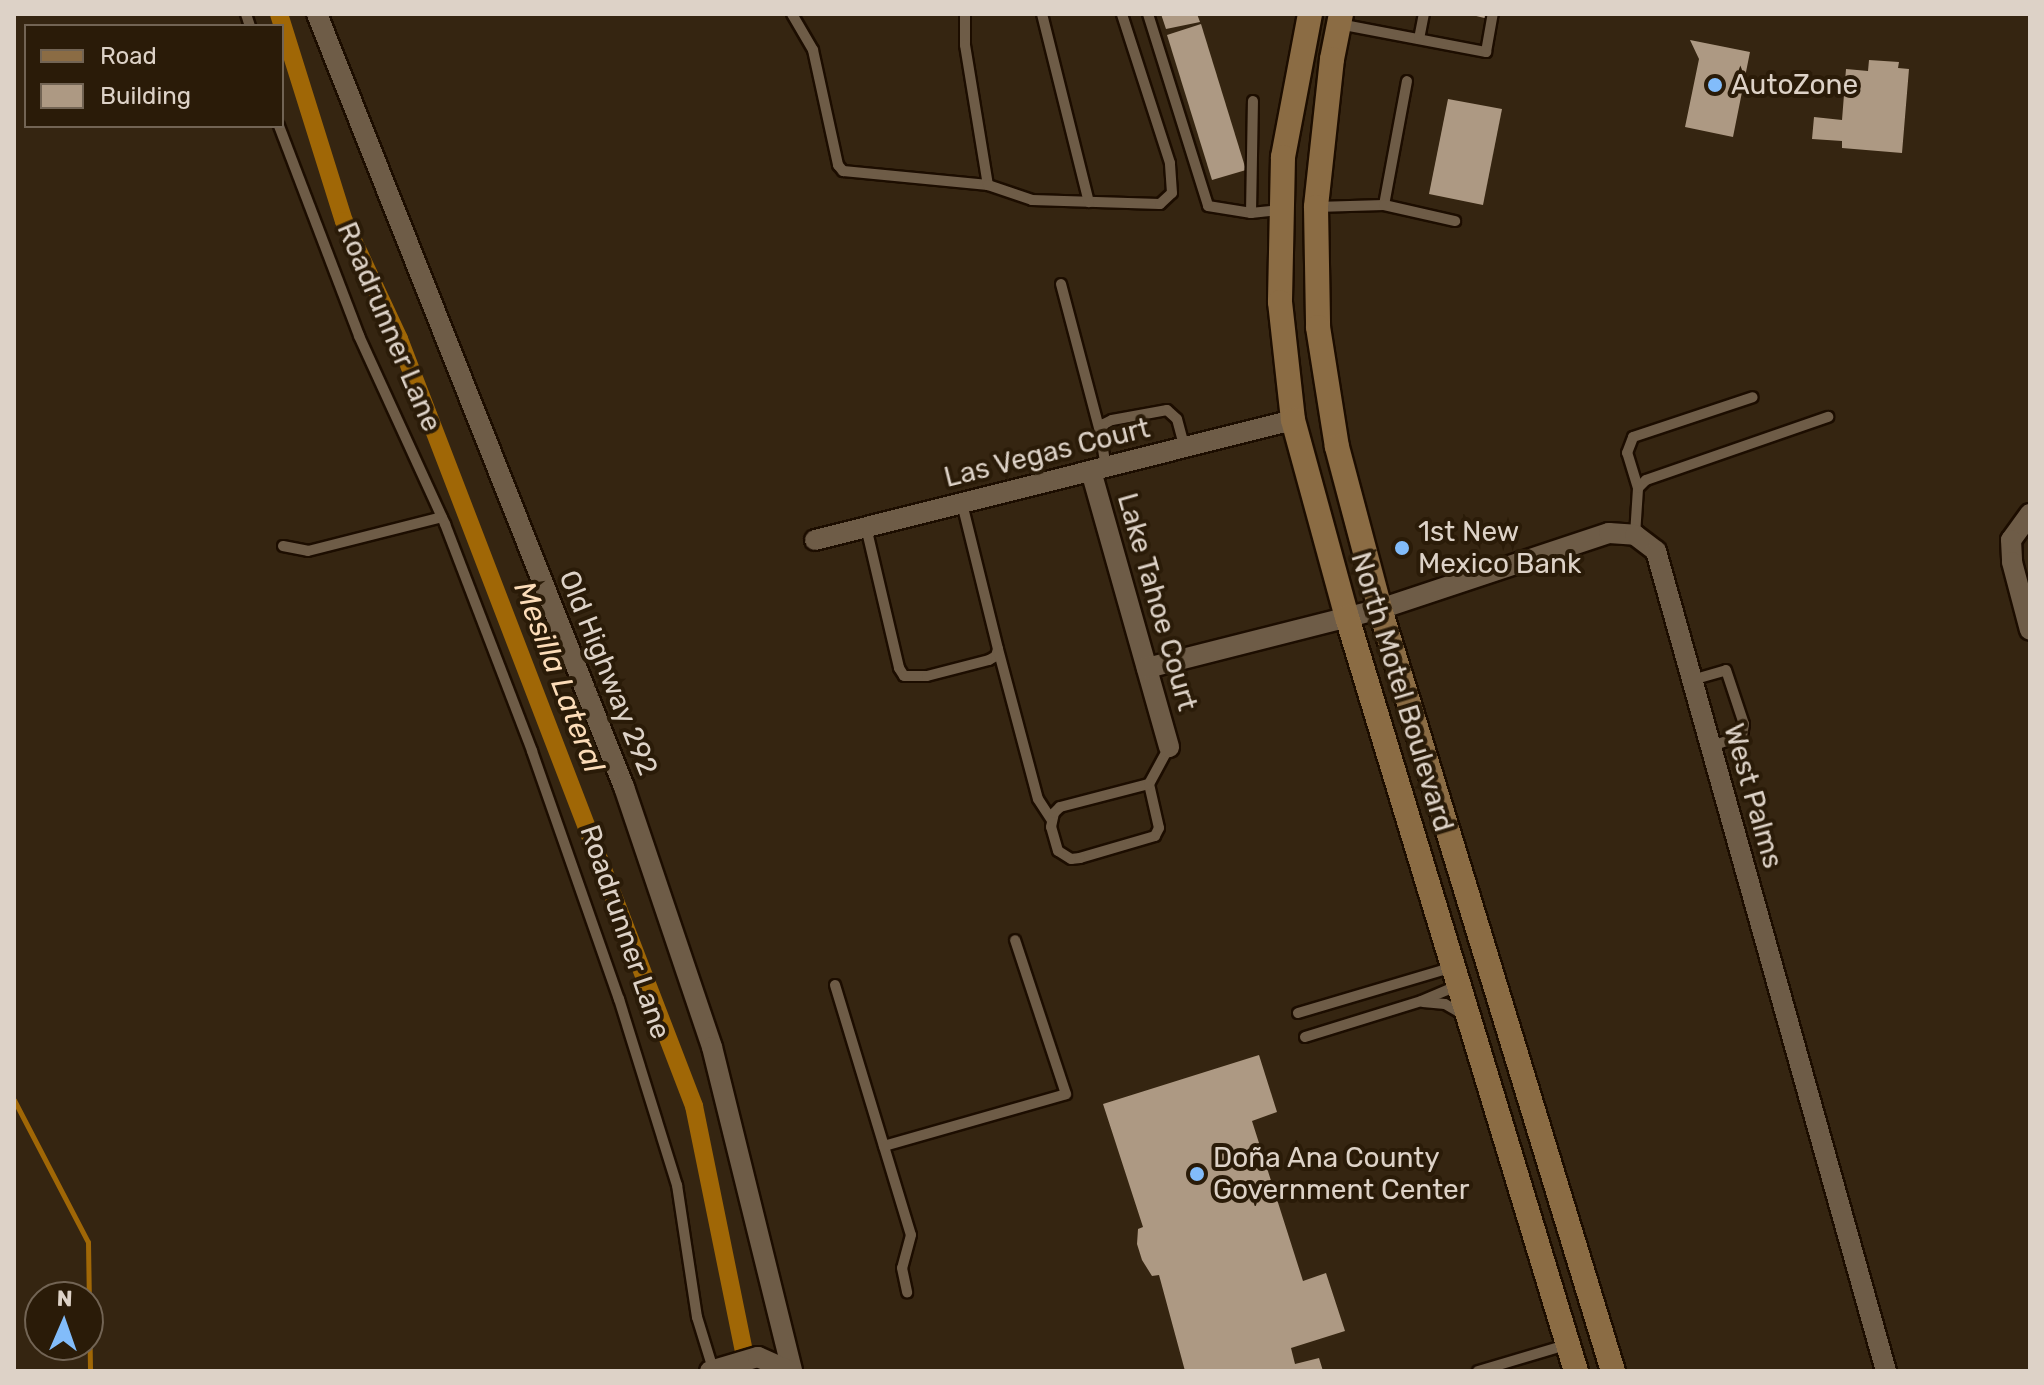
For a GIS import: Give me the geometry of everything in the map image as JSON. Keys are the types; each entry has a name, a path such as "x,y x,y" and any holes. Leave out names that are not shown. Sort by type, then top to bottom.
{"main road":[{"name":"North Motel Boulevard","path":"1310,14 1283,157 1280,302 1293,420 1347,617 1574,1370"},
{"name":"North Motel Boulevard","path":"1340,19 1332,59 1316,207 1318,327 1334,432 1380,609 1611,1366"},
{"path":"1281,210 1316,207"},
{"path":"1456,976 1490,967"},
{"path":"1568,1345 1602,1335"},
{"path":"1574,1370 1611,1366"}],"street":[{"name":"Old Highway 292","path":"317,14 624,787 712,1047 791,1371"},
{"name":"Las Vegas Court","path":"815,540 1293,420"},
{"name":"Lake Tahoe Court","path":"1098,469 1169,747"},
{"path":"2030,514 2011,540 2012,562 2030,630"},
{"path":"1147,668 1380,609 1609,533 1635,535"},
{"name":"West Palms","path":"1635,535 1656,551 1886,1371"},
{"name":"Roadrunner Lane","path":"716,1369 758,1357 791,1371"}],"lane":[{"path":"792,14 813,50 838,165 843,171 988,185 1032,200 1151,206 1167,200 1172,193 1170,163 1122,14"},
{"path":"965,14 965,45 988,185"},
{"path":"1042,14 1089,202"},
{"path":"1148,14 1208,206 1251,213 1281,210"},
{"path":"1419,39 1424,14"},
{"path":"1340,19 1486,52 1493,14"},
{"path":"1384,205 1407,81"},
{"path":"1251,213 1253,101"},
{"name":"Roadrunner Lane","path":"280,128 359,336 442,517 532,751 652,1101 677,1185 697,1317 716,1369"},
{"path":"1316,207 1384,205 1455,221"},
{"path":"1061,284 1100,432 1098,469"},
{"path":"1635,535 1638,488 1627,453 1627,445 1633,437 1753,397"},
{"path":"1100,432 1104,424 1112,420 1167,410 1177,419 1185,448"},
{"path":"1638,488 1660,473 1828,417"},
{"path":"962,503 1038,799 1051,819 1058,851 1071,859 1150,840 1159,828 1149,784 1169,747"},
{"path":"283,546 308,551 442,517"},
{"path":"866,527 904,676 927,676 989,660 996,656 998,649"},
{"path":"1692,680 1726,670 1744,724 1742,736 1711,746"},
{"path":"1051,819 1060,807 1149,784"},
{"path":"884,1146 1066,1094 1015,940"},
{"path":"1305,1037 1421,1001 1456,976"},
{"path":"1298,1013 1456,976"},
{"path":"835,985 911,1235 902,1268 907,1292"},
{"path":"1421,1001 1445,1004 1458,1010 1469,1021"},
{"path":"1478,1371 1568,1345"}],"building":[{"path":"1161,14 1197,14 1200,22 1166,29"},
{"path":"1468,14 1498,14 1497,21"},
{"path":"1201,24 1246,170 1212,180 1167,35"},
{"path":"1690,40 1750,52 1733,137 1685,127 1699,59"},
{"path":"1869,60 1899,62 1898,68 1909,69 1902,153 1842,148 1842,141 1812,139 1814,117 1842,120 1846,69 1868,71"},
{"path":"1448,99 1502,109 1483,205 1429,194"},
{"name":"Doña Ana County Government Center","path":"1259,1055 1277,1112 1252,1121 1303,1281 1326,1273 1345,1331 1291,1348 1295,1364 1319,1358 1323,1371 1185,1371 1159,1275 1152,1276 1137,1244 1138,1229 1143,1227 1103,1104"}],"waterway":[{"name":"Mesilla Lateral","path":"279,14 282,24"},
{"name":"Mesilla Lateral","path":"284,30 344,221 399,339 694,1106 748,1371"},
{"path":"14,1100 88,1242 90,1371"}],"place":[{"name":"AutoZone","path":"1715,85"},
{"name":"1st New Mexico Bank","path":"1402,548"},
{"name":"Doña Ana County Government Center","path":"1197,1174"}]}
